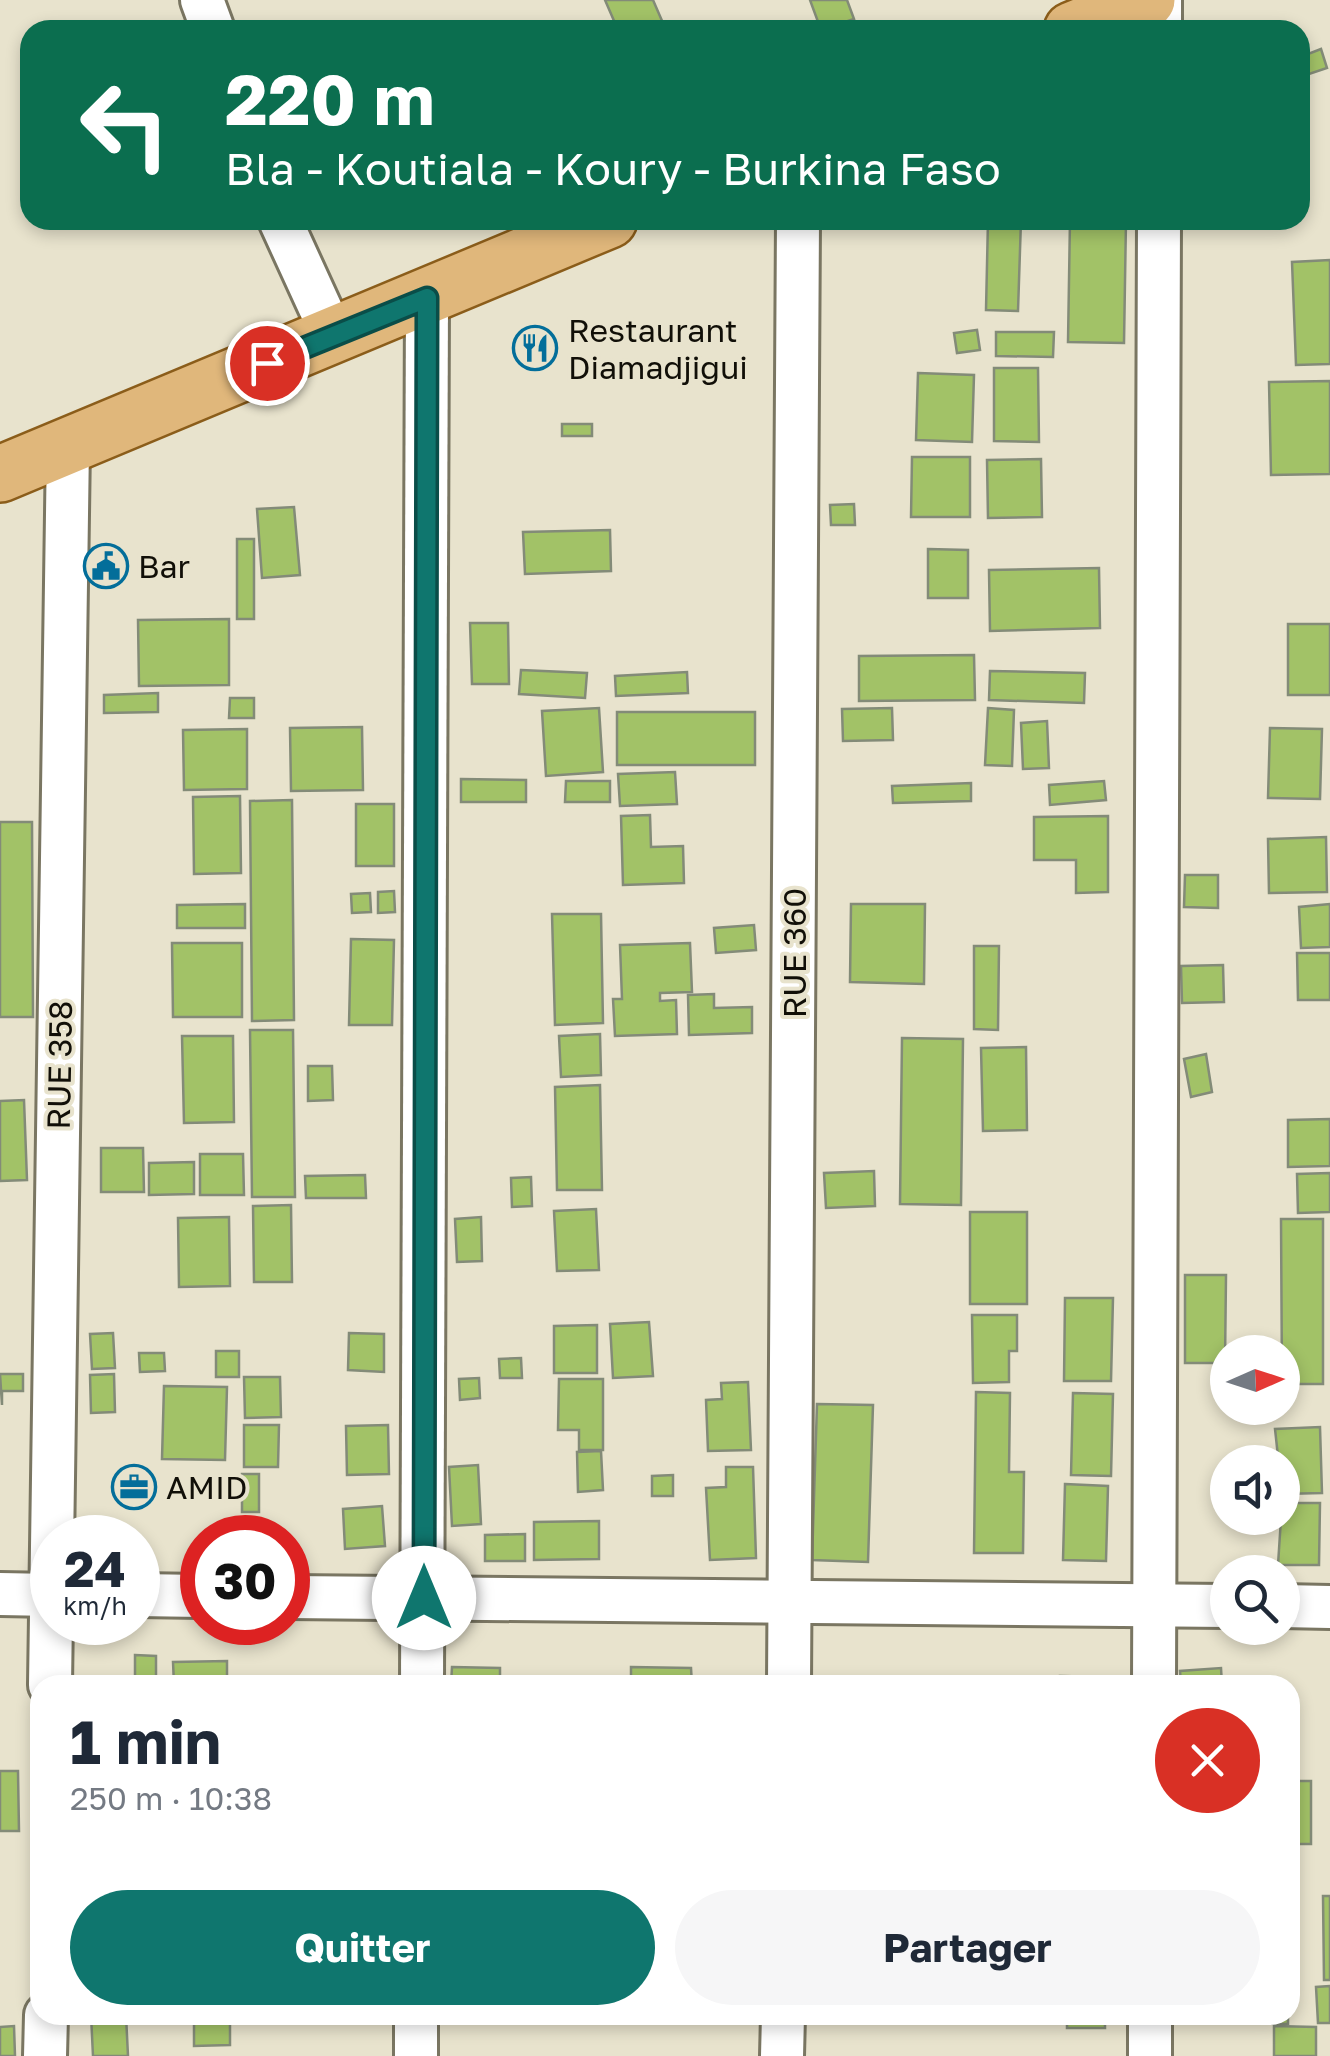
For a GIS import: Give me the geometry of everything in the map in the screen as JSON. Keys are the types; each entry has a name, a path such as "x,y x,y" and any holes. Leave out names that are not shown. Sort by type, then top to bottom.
{"main road":[{"path":"1097,20 1147,0"},
{"path":"1,471 585,230"}],"street":[{"path":"285,230 333,336"},
{"name":"RUE 360","path":"790,1675 798,230"},
{"path":"1154,1675 1159,230"},
{"path":"422,1675 427,298"},
{"name":"RUE 358","path":"53,1515 68,444"},
{"path":"0,1594 30,1595"},
{"path":"310,1597 1210,1606"},
{"path":"1300,1606 1330,1607"},
{"name":"RUE 358","path":"50,1675 51,1645"},
{"path":"45,2056 46,2025"},
{"path":"416,2025 416,2056"},
{"path":"782,2056 783,2025"},
{"path":"1150,2025 1150,2056"}],"building":[{"path":"605,0 653,0 662,20 614,20"},
{"path":"810,0 847,0 854,19 851,20 817,20"},
{"path":"1321,49 1327,68 1310,74 1310,53"},
{"path":"988,230 1021,230 1018,311 986,310"},
{"path":"1070,230 1126,230 1124,343 1068,342"},
{"path":"1330,260 1330,364 1296,365 1292,262"},
{"path":"977,330 980,350 957,353 954,333"},
{"path":"996,332 1054,332 1053,357 996,356"},
{"path":"994,368 1038,368 1039,442 994,441"},
{"path":"918,373 974,375 972,442 916,440"},
{"path":"1330,381 1330,474 1271,475 1269,382"},
{"path":"562,424 592,424 592,436 562,436"},
{"path":"912,457 970,457 970,517 911,517"},
{"path":"1041,459 1042,517 988,518 987,460"},
{"path":"854,504 855,525 831,525 830,505"},
{"path":"294,507 300,575 262,578 257,509"},
{"path":"610,530 611,571 525,574 523,532"},
{"path":"237,539 254,539 254,619 237,619"},
{"path":"928,549 968,550 968,598 928,598"},
{"path":"1099,568 1100,628 990,631 989,570"},
{"path":"229,619 229,685 139,686 138,620"},
{"path":"470,623 508,623 509,684 472,684"},
{"path":"1288,624 1330,624 1330,695 1288,695"},
{"path":"974,655 975,700 859,701 859,656"},
{"path":"521,670 587,673 585,698 519,694"},
{"path":"990,671 1085,673 1084,703 989,700"},
{"path":"687,672 688,693 616,696 615,676"},
{"path":"158,693 158,712 104,713 104,695"},
{"path":"230,698 254,698 254,718 229,718"},
{"path":"599,708 603,772 546,776 542,711"},
{"path":"892,708 893,740 843,741 842,709"},
{"path":"988,708 1014,710 1012,766 985,765"},
{"path":"617,712 755,712 755,765 617,765"},
{"path":"1047,721 1049,768 1023,769 1021,723"},
{"path":"362,727 363,790 291,791 290,728"},
{"path":"1270,728 1322,729 1320,799 1268,798"},
{"path":"247,729 247,789 184,790 183,730"},
{"path":"675,772 677,804 620,806 618,774"},
{"path":"461,779 526,780 526,802 461,802"},
{"path":"566,781 610,781 610,802 565,802"},
{"path":"1104,781 1106,800 1050,805 1049,785"},
{"path":"971,783 971,801 893,803 892,786"},
{"path":"240,796 241,873 194,874 193,797"},
{"path":"292,800 294,1020 252,1021 250,801"},
{"path":"356,804 394,804 394,866 356,866"},
{"path":"650,815 651,847 683,846 684,883 623,885 621,816"},
{"path":"1108,816 1108,892 1076,893 1076,860 1034,860 1034,817"},
{"path":"0,822 32,822 33,1017 0,1017"},
{"path":"1326,837 1327,892 1269,893 1268,839"},
{"path":"1185,875 1218,875 1218,908 1184,907"},
{"path":"394,891 395,912 378,913 378,892"},
{"path":"370,893 371,912 352,913 351,894"},
{"path":"245,904 245,928 177,928 177,905"},
{"path":"851,904 925,904 924,984 850,982"},
{"path":"1330,904 1330,947 1301,948 1299,907"},
{"path":"552,914 601,914 603,1023 555,1025"},
{"path":"754,925 756,950 716,953 714,928"},
{"path":"351,939 394,940 392,1025 349,1025"},
{"path":"172,943 242,943 242,1017 173,1017"},
{"path":"690,943 692,992 660,993 660,1001 676,1000 677,1034 615,1036 613,999 622,999 620,945"},
{"path":"974,946 999,946 998,1030 974,1029"},
{"path":"1297,953 1330,953 1330,1000 1298,1000"},
{"path":"1223,965 1224,1002 1182,1003 1181,966"},
{"path":"714,994 714,1008 752,1007 752,1033 689,1035 688,995"},
{"path":"250,1030 293,1030 295,1197 252,1197"},
{"path":"600,1034 601,1075 561,1077 559,1036"},
{"path":"182,1036 233,1036 234,1122 184,1123"},
{"path":"902,1038 963,1039 961,1205 900,1204"},
{"path":"1026,1047 1027,1130 983,1131 981,1048"},
{"path":"1206,1054 1212,1092 1191,1097 1184,1059"},
{"path":"308,1066 332,1066 333,1100 308,1101"},
{"path":"600,1085 602,1190 557,1190 555,1087"},
{"path":"24,1100 27,1180 0,1181 0,1101"},
{"path":"1330,1119 1330,1166 1288,1167 1288,1120"},
{"path":"101,1148 143,1148 144,1192 101,1192"},
{"path":"200,1154 243,1154 244,1195 200,1195"},
{"path":"194,1162 194,1194 149,1195 149,1163"},
{"path":"874,1171 875,1206 826,1208 824,1173"},
{"path":"1330,1173 1330,1212 1298,1213 1297,1174"},
{"path":"365,1175 366,1198 306,1198 305,1176"},
{"path":"531,1177 532,1206 512,1207 511,1178"},
{"path":"291,1205 292,1282 254,1282 253,1206"},
{"path":"596,1209 599,1270 557,1271 554,1211"},
{"path":"970,1212 1027,1212 1027,1304 970,1304"},
{"path":"229,1217 230,1286 179,1287 178,1218"},
{"path":"481,1217 482,1261 457,1262 455,1219"},
{"path":"1281,1219 1323,1219 1323,1384 1300,1384 1300,1335 1282,1335"},
{"path":"1185,1275 1226,1275 1225,1335 1210,1335 1210,1363 1185,1363"},
{"path":"1065,1298 1113,1298 1111,1381 1064,1381"},
{"path":"972,1315 1017,1315 1017,1351 1009,1351 1009,1382 973,1383"},
{"path":"649,1322 653,1376 613,1378 610,1324"},
{"path":"597,1325 597,1373 554,1373 554,1326"},
{"path":"113,1333 115,1368 92,1369 90,1334"},
{"path":"349,1333 384,1334 384,1372 348,1370"},
{"path":"216,1351 239,1351 239,1377 216,1377"},
{"path":"139,1353 164,1353 165,1371 140,1372"},
{"path":"521,1358 522,1378 500,1378 499,1359"},
{"path":"0,1374 23,1374 23,1391 2,1391 2,1405"},
{"path":"114,1374 115,1412 91,1413 90,1375"},
{"path":"244,1377 280,1377 281,1417 245,1418"},
{"path":"479,1378 480,1398 460,1400 459,1379"},
{"path":"559,1379 603,1379 603,1450 579,1450 579,1430 558,1430"},
{"path":"748,1382 751,1450 708,1451 706,1400 722,1399 721,1383"},
{"path":"164,1386 227,1387 225,1460 162,1459"},
{"path":"976,1392 1010,1393 1009,1472 1024,1472 1023,1553 974,1553"},
{"path":"1073,1393 1113,1394 1111,1476 1071,1475"},
{"path":"817,1404 873,1405 868,1562 812,1560"},
{"path":"244,1425 279,1425 278,1467 244,1467"},
{"path":"388,1425 389,1474 347,1475 346,1426"},
{"path":"1320,1427 1322,1493 1300,1494 1300,1445 1277,1445 1275,1429"},
{"path":"601,1451 603,1490 578,1492 577,1452"},
{"path":"478,1465 481,1524 452,1526 449,1467"},
{"path":"726,1467 753,1467 756,1558 710,1560 706,1488 726,1487"},
{"path":"242,1474 259,1474 259,1512 242,1512"},
{"path":"673,1475 673,1496 652,1496 652,1476"},
{"path":"1065,1484 1108,1486 1106,1561 1063,1560"},
{"path":"1300,1503 1320,1503 1319,1565 1300,1565 1300,1555 1279,1555 1280,1535 1300,1535"},
{"path":"382,1506 385,1546 345,1549 343,1509"},
{"path":"599,1521 599,1559 534,1560 534,1522"},
{"path":"525,1534 525,1561 485,1561 485,1535"},
{"path":"135,1655 156,1656 156,1675 135,1675"},
{"path":"227,1661 227,1675 174,1675 173,1662"},
{"path":"452,1667 500,1668 500,1675 452,1675"},
{"path":"631,1667 691,1668 691,1675 631,1675"},
{"path":"1221,1668 1221,1675 1180,1675 1180,1671"},
{"path":"0,1771 18,1771 19,1831 0,1831"},
{"path":"1300,1781 1311,1781 1311,1844 1300,1844"},
{"path":"1323,1896 1330,1896 1330,1980 1324,1980"},
{"path":"1330,1986 1330,2023 1318,2023 1316,1987"},
{"path":"91,2025 126,2025 128,2056 93,2056"},
{"path":"194,2025 230,2025 230,2045 194,2046"},
{"path":"1067,2025 1105,2025 1105,2028"},
{"path":"14,2026 15,2056 0,2056 0,2027"},
{"path":"1274,2026 1316,2027 1316,2056 1274,2056"}],"place":[{"name":"Restaurant Diamadjigui","path":"535,348"},
{"name":"Bar","path":"106,566"},
{"name":"AMID","path":"134,1487"}],"route":[{"path":"267,363 427,298 424,1598"}]}
